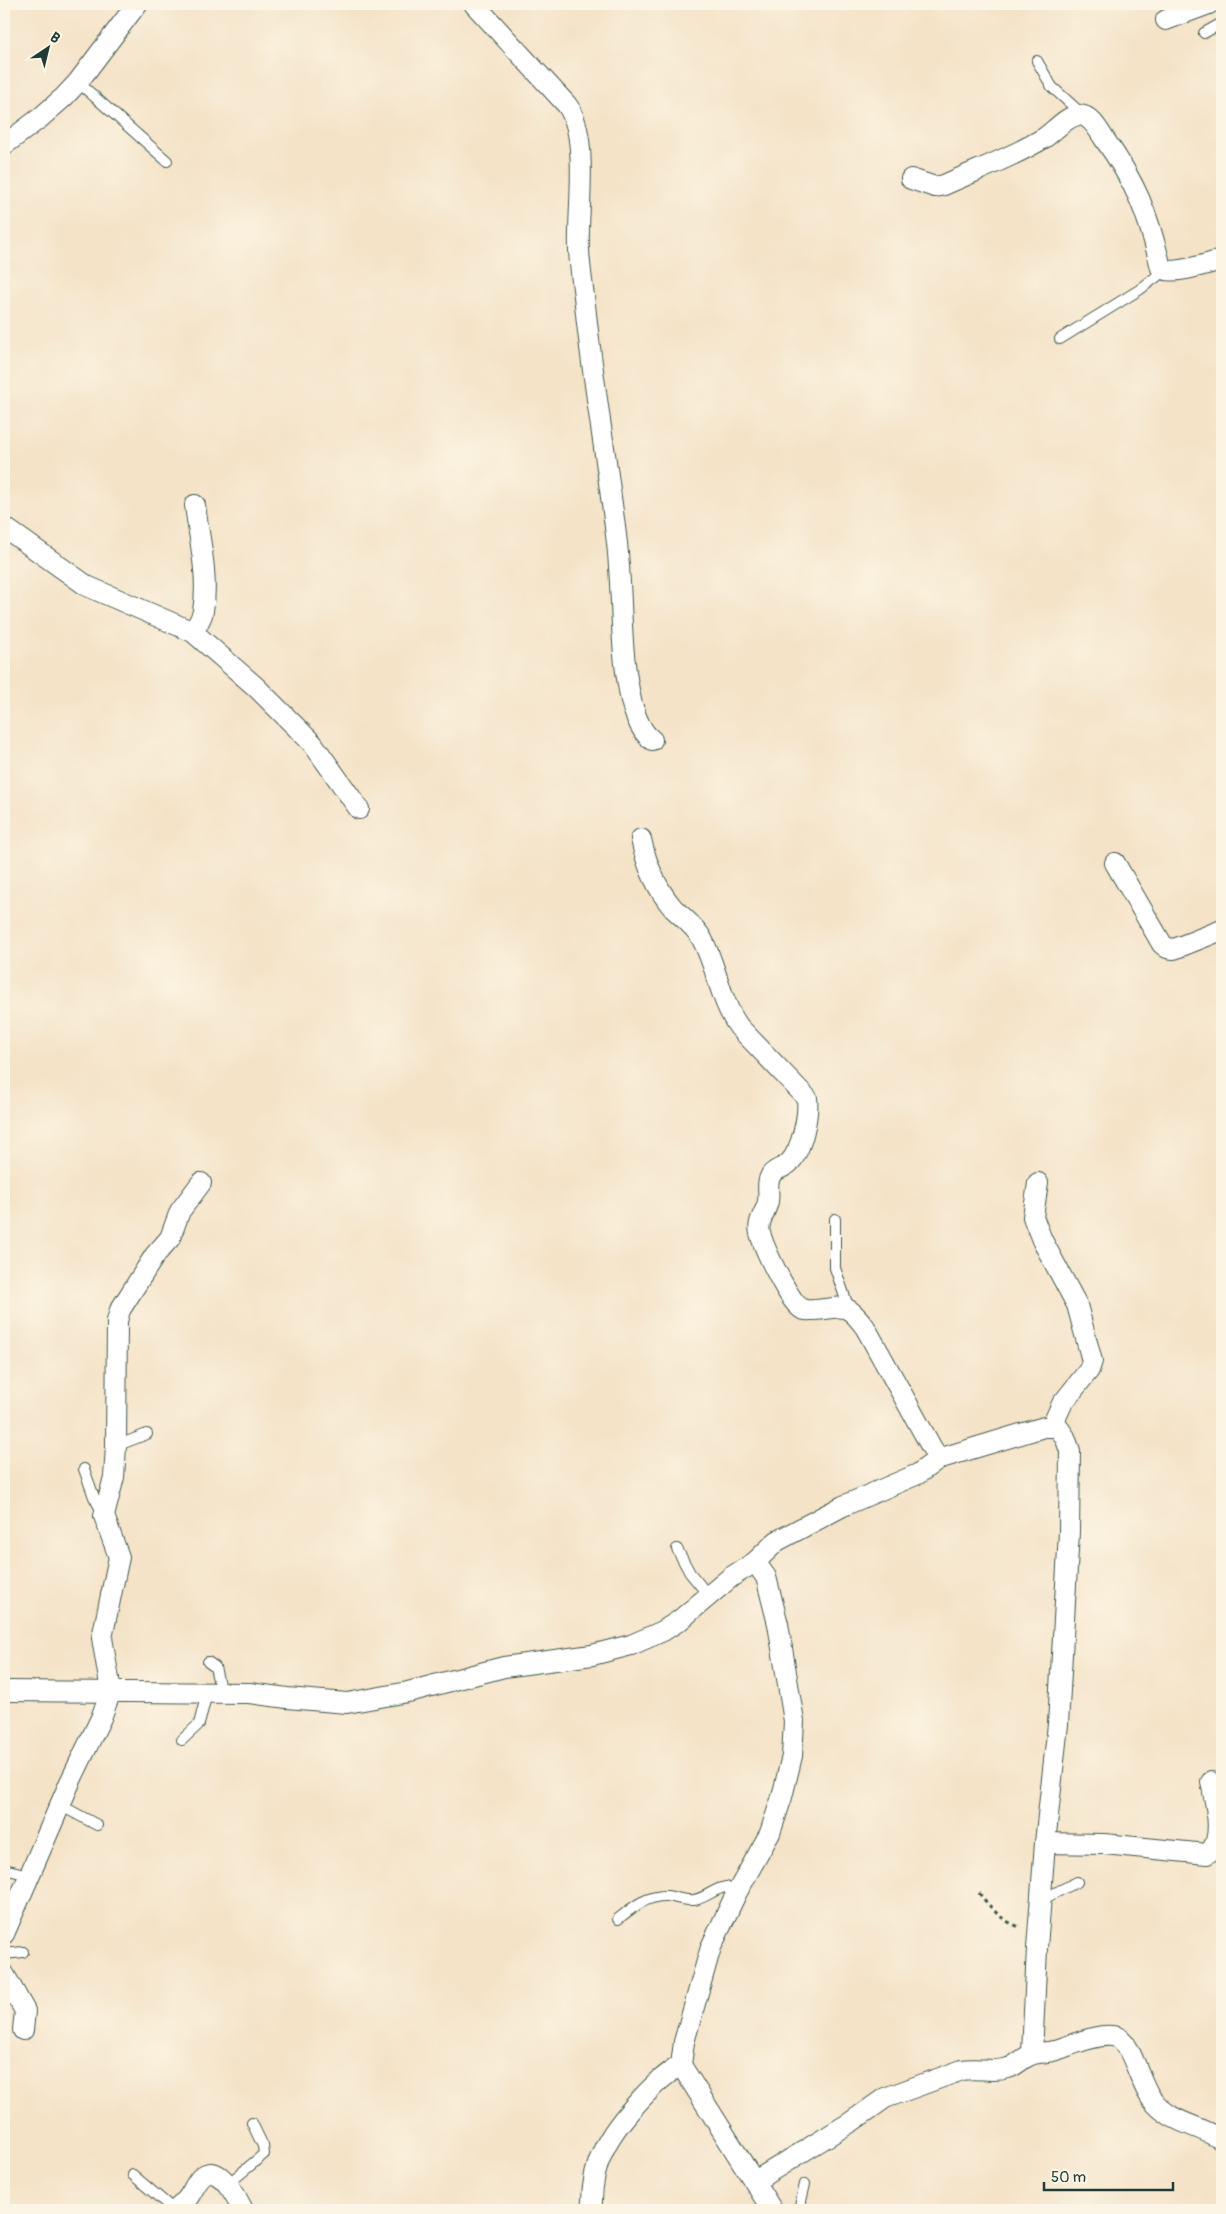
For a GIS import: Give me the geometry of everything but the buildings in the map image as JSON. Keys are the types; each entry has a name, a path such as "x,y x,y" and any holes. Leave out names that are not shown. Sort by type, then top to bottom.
{"street":[{"path":"4,145 40,118 78,82 137,4"},
{"path":"474,4 567,105 579,131 579,250 590,352 617,539 621,625 629,691 642,730 652,740"},
{"path":"1166,20 1209,4"},
{"path":"911,179 934,187 944,185 1044,138 1077,115 1083,116 1094,123 1121,161 1140,196 1151,226 1161,268 1164,271 1179,270 1222,260"},
{"path":"193,632 201,617 204,597 203,571 195,504"},
{"path":"4,527 87,586 193,632 256,687 313,744 359,809"},
{"path":"641,839 645,858 665,897 700,936 712,957 730,1014 739,1027 807,1098 808,1114 798,1150 789,1163 772,1173 769,1180 767,1206 759,1224 760,1233 775,1269 795,1303 803,1310 843,1307 849,1309 865,1327 938,1459"},
{"path":"1116,863 1162,944 1167,948 1174,948 1222,930"},
{"path":"1038,1182 1033,1217 1076,1305 1092,1361 1089,1370 1062,1404 1052,1426"},
{"path":"4,1934 60,1805 101,1718 111,1691 102,1638 119,1557 104,1516 114,1477 116,1446 116,1330 120,1310 155,1255 170,1238 180,1211 200,1183"},
{"path":"4,1691 249,1692 287,1698 347,1703 408,1692 480,1672 592,1655 631,1644 663,1631 680,1620 731,1577 755,1562 777,1541 857,1499 918,1474 938,1459 1044,1426 1052,1426 1062,1432 1070,1451 1069,1532 1058,1724 1045,1843 1032,2054"},
{"path":"755,1562 766,1577 778,1624 794,1721 794,1738 788,1774 770,1833 736,1894 711,1947 684,2042 681,2065 772,2210"},
{"path":"1045,1843 1104,1844 1207,1854 1217,1845 1219,1822 1211,1782"},
{"path":"4,1974 25,2011 23,2030"},
{"path":"755,2181 894,2094 962,2070 973,2068 1002,2070 1010,2068 1032,2054 1048,2052 1106,2036 1119,2038 1128,2048 1144,2088 1157,2106 1182,2124 1222,2140"},
{"path":"592,2210 592,2194 596,2168 617,2124 660,2079 681,2065"},
{"path":"175,2210 188,2198 206,2174 219,2177 228,2184 243,2210"}],"lane":[{"path":"1204,33 1222,23"},
{"path":"1037,61 1052,87 1083,116"},
{"path":"78,82 167,161"},
{"path":"1060,339 1139,290 1164,271"},
{"path":"835,1219 836,1268 849,1309"},
{"path":"116,1446 147,1434"},
{"path":"84,1469 94,1497 104,1516"},
{"path":"678,1549 690,1573 709,1596"},
{"path":"182,1740 199,1724 214,1693 215,1667 208,1662"},
{"path":"60,1805 97,1825"},
{"path":"4,1869 29,1875"},
{"path":"1041,1900 1077,1882"},
{"path":"618,1919 641,1902 657,1897 665,1896 693,1900 710,1895 726,1887 736,1894"},
{"path":"4,1954 23,1952"},
{"path":"228,2184 264,2154 263,2146 252,2123"},
{"path":"133,2176 175,2210"},
{"path":"799,2210 805,2184"}],"path":[{"path":"979,1893 1010,1924 1020,1927 1039,1927"}]}
